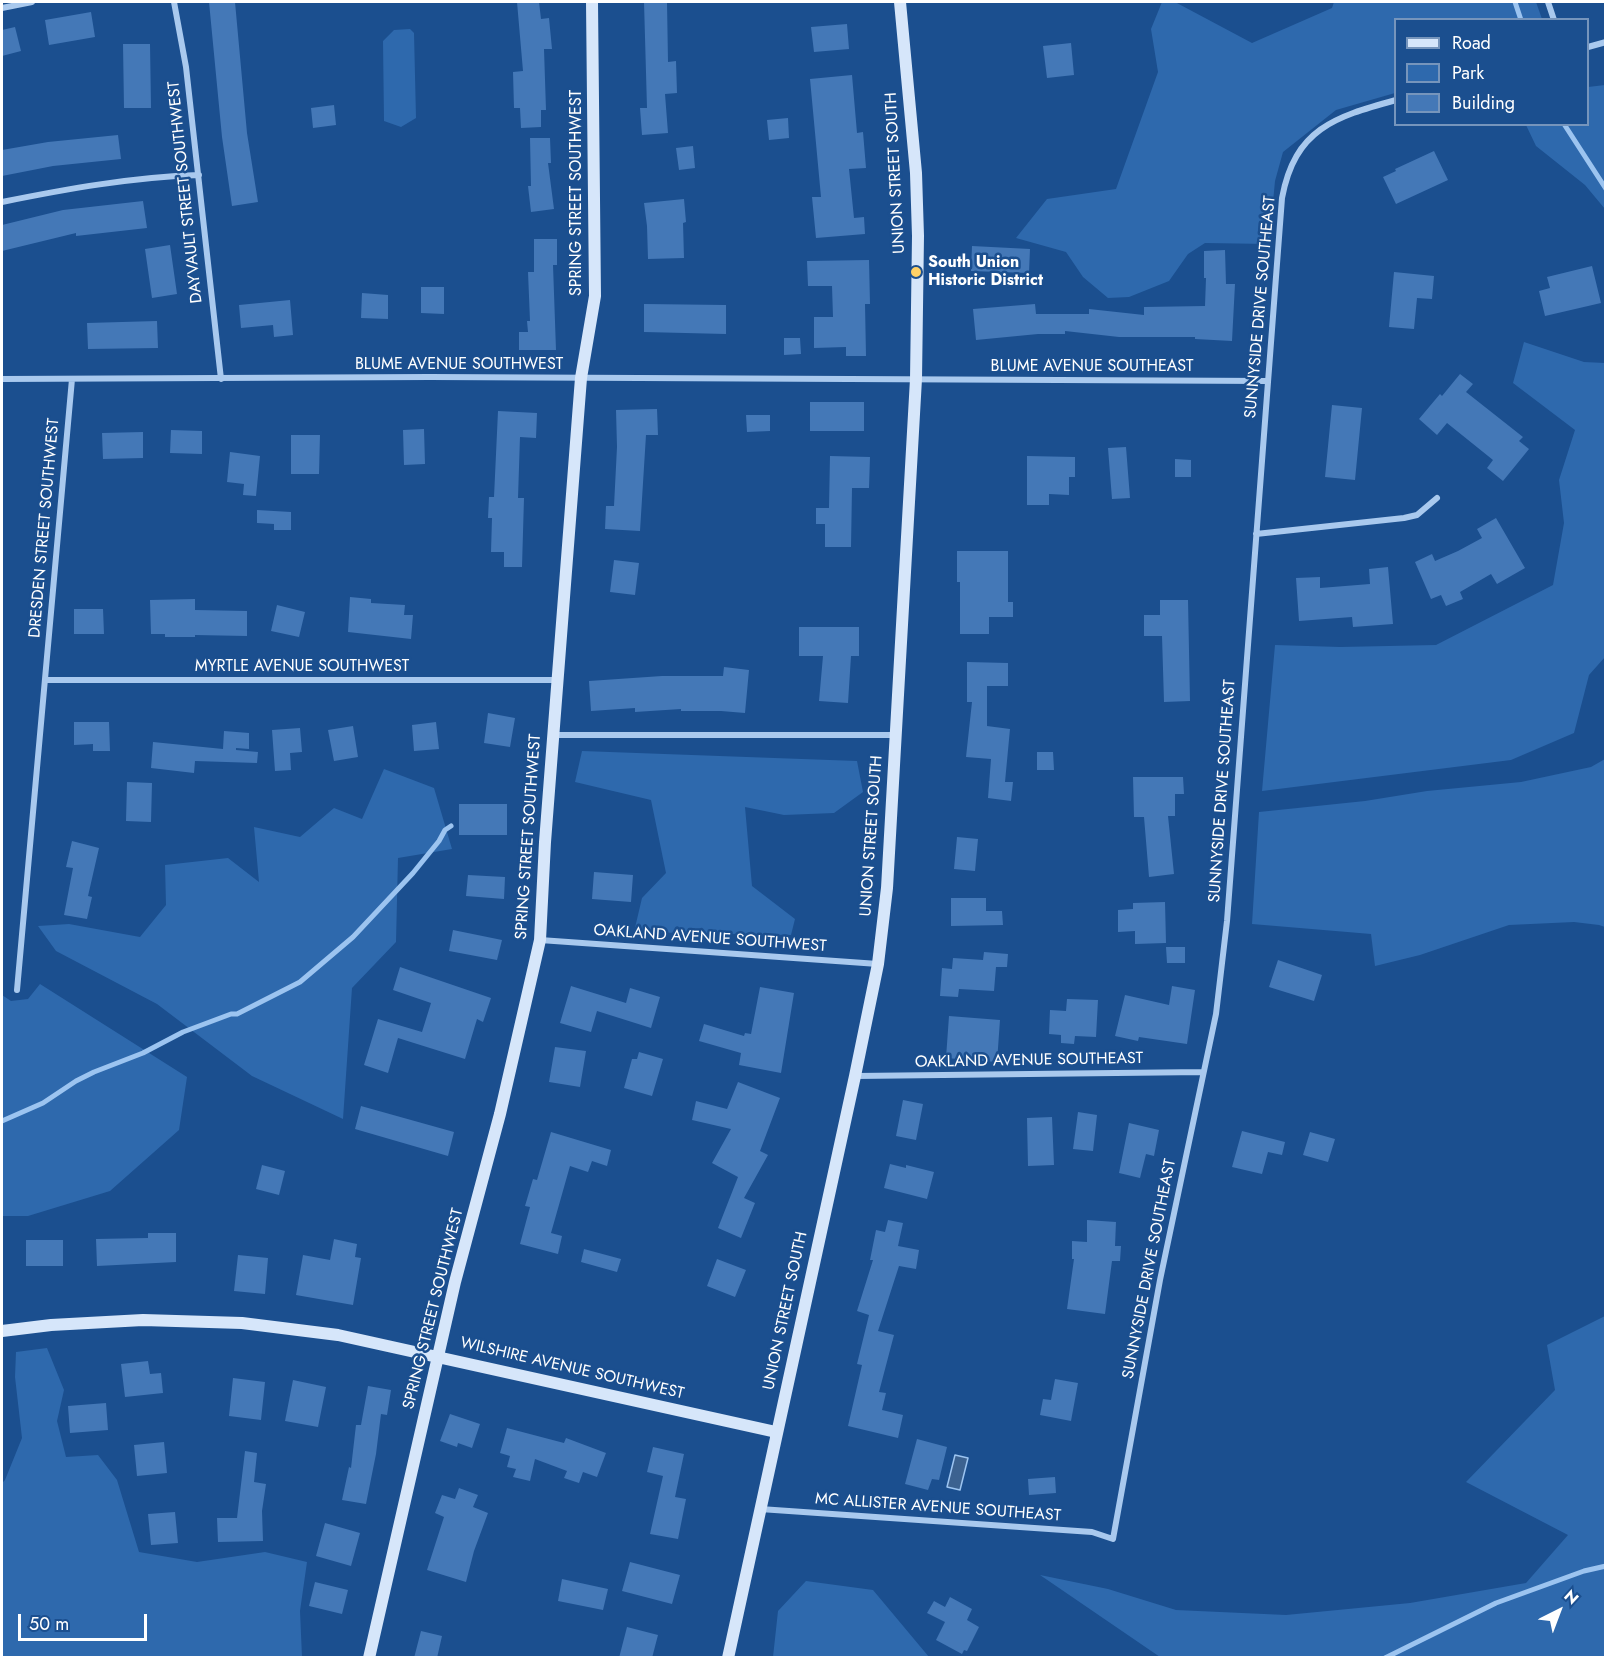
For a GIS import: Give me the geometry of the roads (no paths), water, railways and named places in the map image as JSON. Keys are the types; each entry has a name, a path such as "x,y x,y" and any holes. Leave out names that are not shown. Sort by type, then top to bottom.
{"street":[{"path":"2,8 32,2"},
{"name":"DAYVAULT STREET SOUTHWEST","path":"174,2 186,67 221,380"},
{"name":"SPRING STREET SOUTHWEST","path":"369,1658 455,1282 500,1114 540,940 581,378 596,296 591,2"},
{"name":"UNION STREET SOUTH","path":"728,1658 855,1076 878,964 887,888 916,380 918,236 900,2"},
{"path":"1548,2 1553,18"},
{"path":"1589,46 1605,42"},
{"name":"SUNNYSIDE DRIVE SOUTHEAST","path":"1113,1539 1160,1280 1215,1014 1227,921 1282,198 1290,164 1304,144 1323,127 1350,113 1394,100"},
{"path":"2,202 55,191 199,175"},
{"name":"BLUME AVENUE SOUTHWEST","path":"2,379 916,380"},
{"name":"DRESDEN STREET SOUTHWEST","path":"17,990 72,379"},
{"name":"BLUME AVENUE SOUTHEAST","path":"916,380 1268,381"},
{"path":"1256,534 1404,518 1417,515 1437,498"},
{"name":"MYRTLE AVENUE SOUTHWEST","path":"46,680 558,680"},
{"path":"554,735 895,735"},
{"name":"OAKLAND AVENUE SOUTHWEST","path":"540,940 878,964"},
{"name":"OAKLAND AVENUE SOUTHEAST","path":"855,1076 1203,1072"},
{"name":"WILSHIRE AVENUE SOUTHWEST","path":"2,1331 51,1325 142,1320 242,1323 338,1335 776,1432"},
{"name":"MC ALLISTER AVENUE SOUTHEAST","path":"760,1509 1092,1533 1113,1539"}],"waterway":[{"path":"1515,2 1520,18"},
{"path":"1565,126 1606,189"},
{"path":"2,1121 43,1103 94,1072 143,1053 183,1032 231,1014 237,1014 300,982 353,937 413,873 445,830 451,826"},
{"path":"1385,1658 1496,1603 1584,1571 1606,1566"}],"place":[{"name":"South Union Historic District","path":"916,272"}]}
